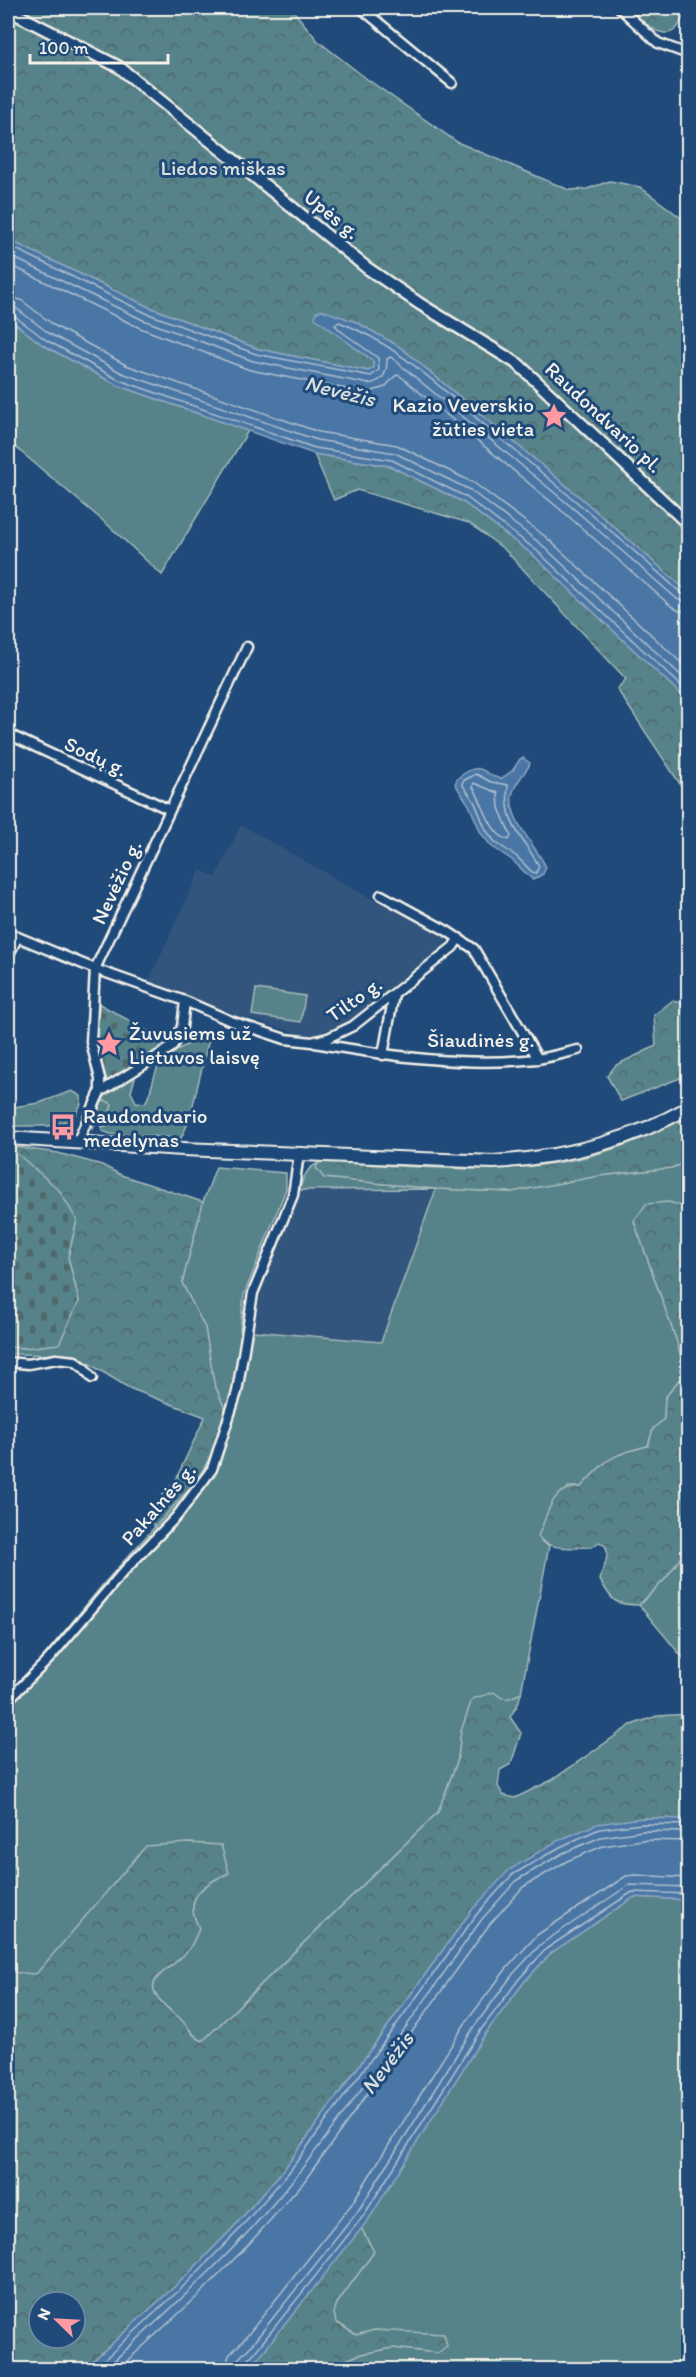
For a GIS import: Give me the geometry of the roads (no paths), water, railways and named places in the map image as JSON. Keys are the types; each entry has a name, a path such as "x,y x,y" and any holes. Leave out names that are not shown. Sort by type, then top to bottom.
{"main road":[{"name":"Upės g.","path":"8,10 119,67 367,268 420,304 518,364"},
{"name":"Raudondvario pl.","path":"518,364 688,524"},
{"path":"8,1138 464,1162 524,1161 562,1155 607,1143 654,1126 688,1108"}],"street":[{"path":"360,8 452,83"},
{"path":"620,8 658,43 688,54"},
{"name":"Nevėžio g.","path":"76,1143 99,1092 100,1079 91,1027 95,969 247,647"},
{"name":"Sodų g.","path":"8,734 170,810"},
{"path":"381,895 459,938 474,949 538,1059"},
{"name":"Tilto g.","path":"8,933 231,1021 297,1042 312,1042 328,1038 353,1026 453,947 459,938"},
{"path":"8,956 18,937"},
{"path":"383,1055 394,994"},
{"path":"99,1092 172,1047 182,1027 185,1001"},
{"name":"Šiaudinės g.","path":"312,1042 383,1055 483,1061 538,1059 578,1050"},
{"name":"Pakalnės g.","path":"8,1700 49,1659 123,1572 177,1516 212,1469 237,1392 253,1293 293,1195 299,1154"},
{"path":"8,1362 28,1364 56,1359 75,1361 92,1378"}],"water":[{"name":"Nevėžis","path":"8,233 13,242 149,307 258,349 368,371 374,368 373,361 315,318 316,312 322,310 356,322 400,347 582,499 688,592 688,701 532,554 463,502 390,466 314,454 117,385 43,345 8,318"},
{"path":"523,758 530,763 515,788 512,804 518,823 546,867 543,874 533,880 512,860 491,846 481,833 469,805 455,784 461,776 476,769 501,779"},
{"name":"Nevėžis","path":"642,1818 688,1819 688,1900 634,1897 551,1953 524,1982 485,2034 369,2219 258,2358 245,2369 84,2369 183,2279 232,2229 285,2168 472,1910 509,1870 557,1841 597,1824"}],"place":[{"name":"Kazio Veverskio žūties vieta","path":"554,416"},
{"name":"Žuvusiems už Lietuvos laisvę","path":"109,1044"},
{"name":"Raudondvario medelynas","path":"63,1127"}],"park label":[{"name":"Liedos miškas","path":"223,167"}]}
